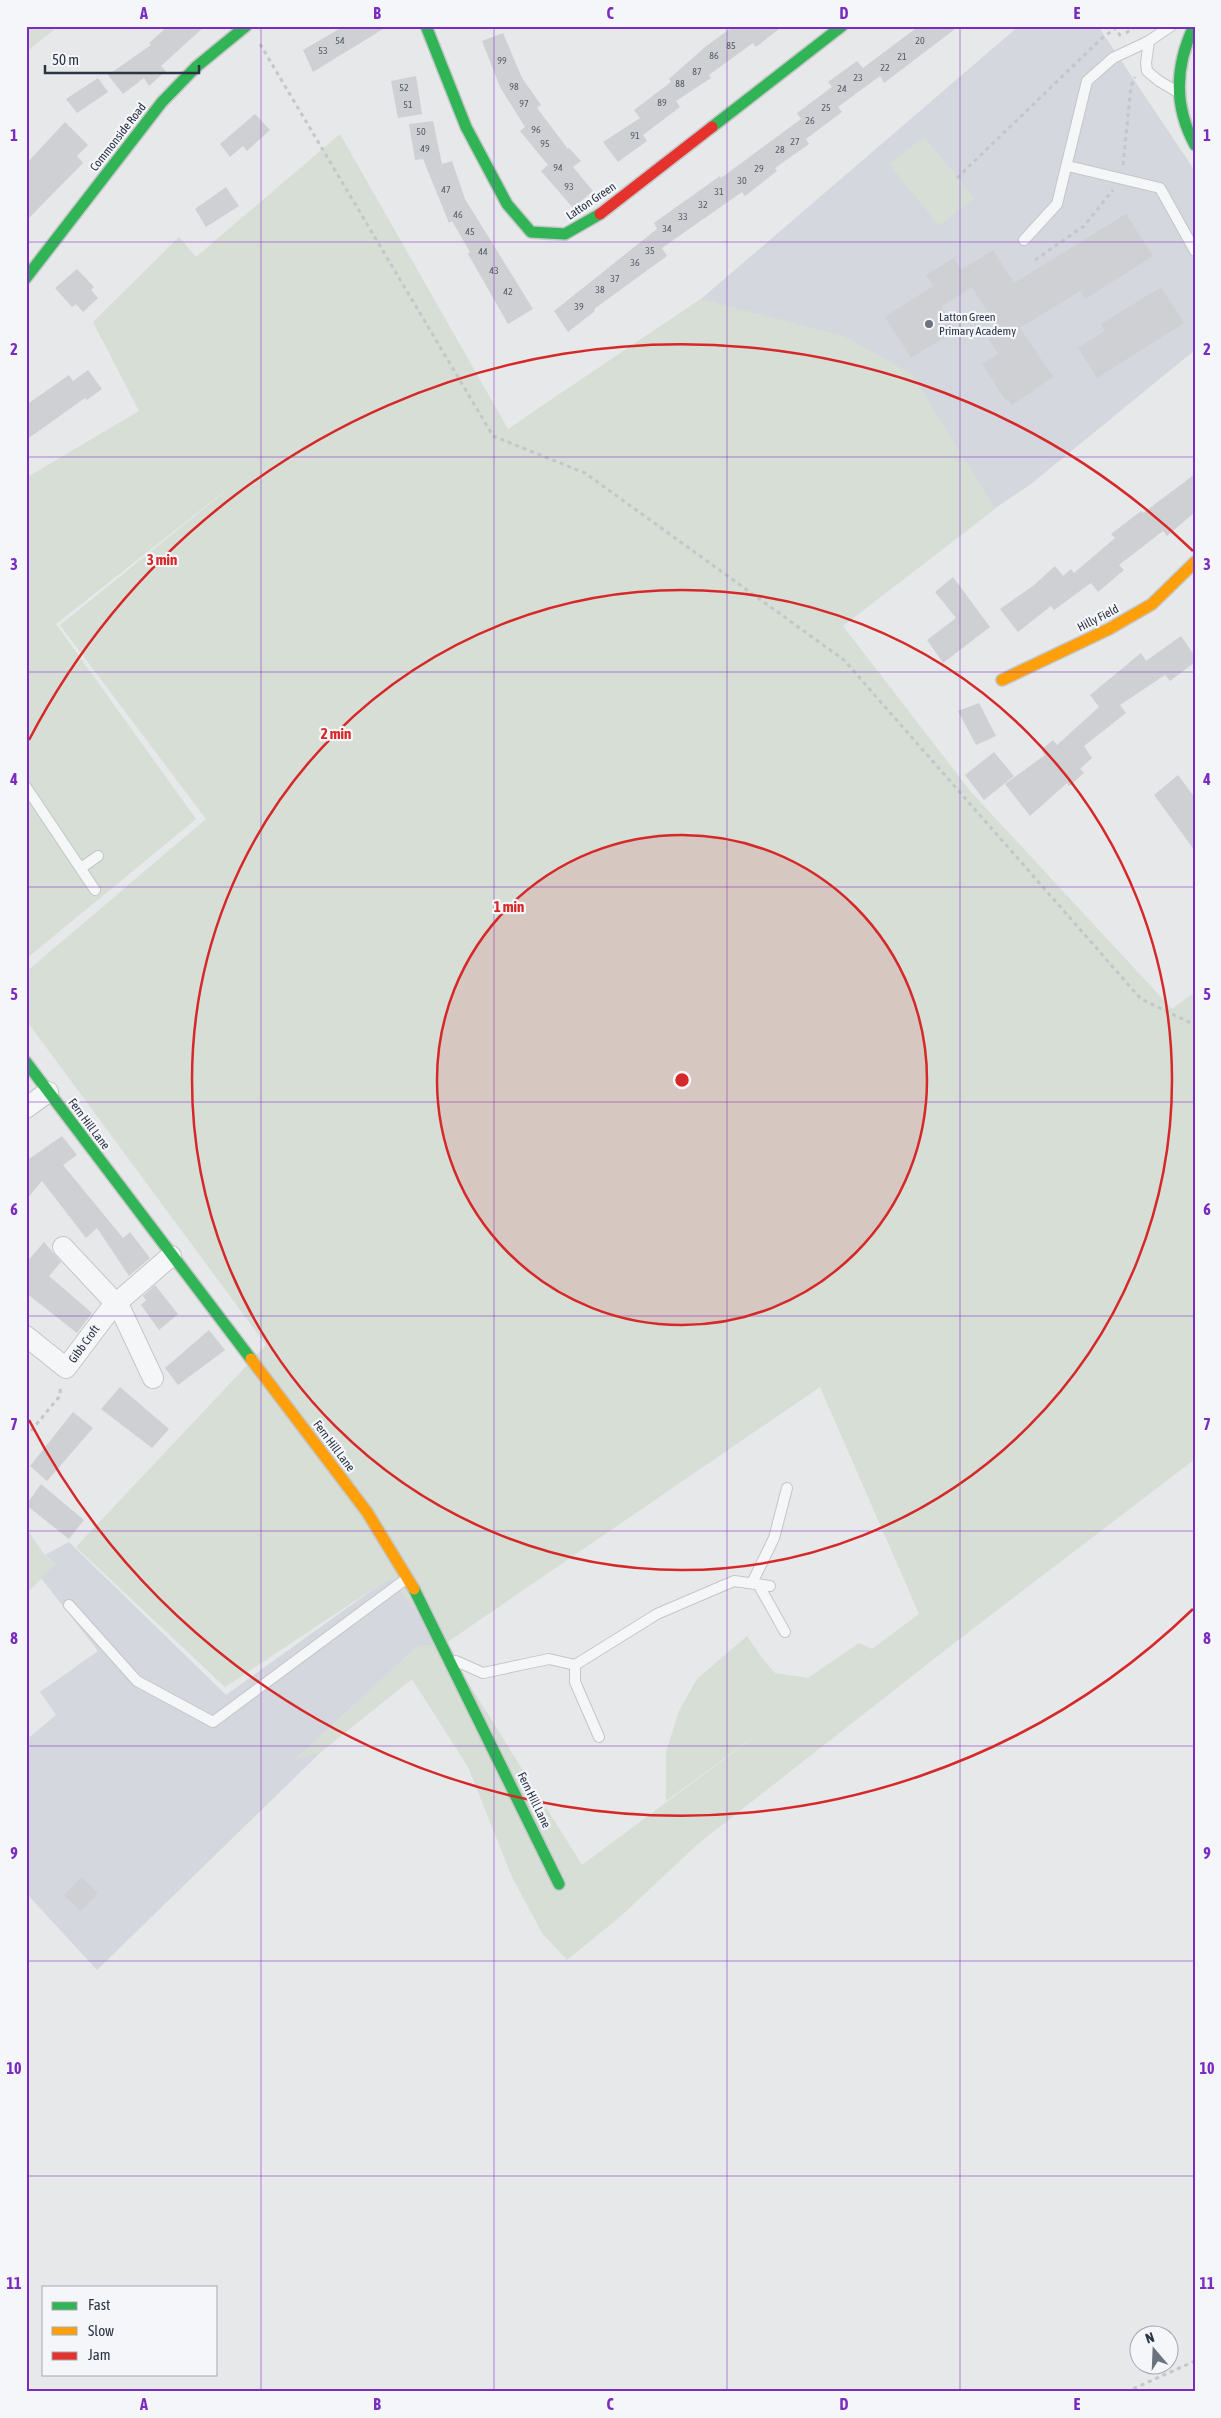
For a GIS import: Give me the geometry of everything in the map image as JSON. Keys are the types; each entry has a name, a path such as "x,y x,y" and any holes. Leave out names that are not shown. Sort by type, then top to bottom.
{"street":[{"name":"Commonside Road","path":"26,278 162,102 196,67 246,26"},
{"name":"Latton Green","path":"426,26 466,127 507,204 531,232 565,234 598,216 842,26"},
{"path":"1194,26 1178,74 1180,93 1190,138 1195,145"},
{"name":"Hilly Field","path":"1002,680 1110,629 1152,604 1195,562"},
{"name":"Fern Hill Lane","path":"26,1062 171,1256 367,1512 408,1578 449,1657 560,1884"},
{"path":"26,1108 48,1092"},
{"path":"63,1247 120,1308 153,1378"},
{"name":"Gibb Croft","path":"26,1336 66,1368 116,1304 171,1256"}],"lane":[{"path":"1024,240 1057,204 1068,166 1087,81 1113,58 1149,41 1170,26"},
{"path":"1149,41 1146,63 1147,71 1159,81 1180,93"},
{"path":"1068,166 1160,188 1195,251"},
{"path":"26,786 95,890"},
{"path":"81,868 98,856"},
{"path":"755,1584 774,1538 787,1488"},
{"path":"69,1605 137,1681 213,1722 408,1578"},
{"path":"449,1657 483,1674 549,1659 575,1665 657,1614 734,1581 770,1586"},
{"path":"755,1584 784,1632"},
{"path":"575,1665 574,1682 599,1737"}],"path":[{"path":"957,178 1103,37 1114,28 1121,37"},
{"path":"259,43 493,436 586,474 844,660 1141,999 1195,1025"},
{"path":"26,1437 59,1397 66,1368"},
{"path":"1126,2392 1195,2361"}],"shaded area":[{"path":"26,26 59,26 26,52"},
{"name":"Latton Green Primary Academy","path":"1019,26 1098,26 1195,171 1195,350 1031,484 920,559 533,412 701,299"},
{"path":"340,134 508,429 701,299 844,336 912,374 995,509 843,626 971,792 1172,1009 1195,992 1195,1459 953,1644 699,1843 621,1916 567,1960 542,1933 512,1877 468,1767 412,1679 321,1752 296,1759 419,1645 443,1645 392,1579 379,1585 225,1687 76,1547 266,1345 26,1020 26,972 206,819 60,625 248,473 56,624 196,819 26,959 26,478 139,411 93,322 179,237 196,257","holes":["820,1387 919,1614 872,1649 859,1643 808,1678 775,1673 747,1636 697,1679 679,1711 666,1752 666,1801 773,1723 582,1865 446,1647 449,1641"]},
{"path":"924,137 975,198 939,226 889,164"},
{"path":"26,1528 46,1557 56,1564 26,1594"},
{"path":"69,1542 226,1695 379,1585 392,1579 443,1645 419,1645 297,1758 321,1752 97,1970 26,1893 26,1740 56,1715 40,1692 98,1651 41,1578 55,1564 45,1555"}],"building":[{"path":"168,26 205,26 161,66 166,71 149,86 144,78 123,94 108,75 151,45 149,43"},
{"path":"344,26 388,26 313,72 303,50"},
{"path":"734,26 783,26 756,47 753,43 709,75 711,78 676,101 680,107 643,135 647,141 618,162 603,142 640,118 634,110 671,82 669,79 705,47"},
{"path":"919,26 959,26 884,83 880,76 838,107 842,112 806,139 809,144 775,168 777,171 745,196 742,192 662,248 667,256 594,309 595,311 568,332 554,311 657,229 654,223 720,176 721,178 801,119 797,113 832,87 828,82 857,61 863,68"},
{"path":"503,33 522,78 541,105 537,108 568,149 581,161 573,167 593,191 573,208 541,171 548,165 520,131 525,127 500,87 482,41"},
{"path":"416,76 422,114 398,118 391,81"},
{"path":"98,78 108,92 77,113 66,99"},
{"path":"255,114 270,130 247,151 243,146 230,157 220,144"},
{"path":"433,121 442,164 452,161 465,199 533,309 508,324 468,254 470,252 452,221 449,223 423,159 415,160 409,124"},
{"path":"65,122 88,145 77,156 83,163 26,221 26,164"},
{"path":"226,187 239,206 206,227 195,209"},
{"path":"1126,214 1153,256 1085,299 1080,291 1020,328 1053,377 1012,405 1008,400 1006,401 982,364 998,354 985,333 996,326 972,287 941,307 956,330 911,358 885,317 933,286 926,275 954,258 961,270 993,250 1014,283"},
{"path":"77,269 94,287 91,290 98,298 83,312 76,304 72,307 55,288"},
{"path":"1161,287 1184,323 1097,378 1078,348 1105,331 1101,324"},
{"path":"88,370 102,389 87,400 85,398 26,440 26,405 69,375 73,381"},
{"path":"1195,474 1195,512 1167,536 1163,531 1119,565 1124,570 1098,592 1091,583 1054,610 1051,606 1018,632 1000,609 1034,585 1055,566 1063,576 1071,569 1074,573 1115,538 1111,534 1141,511 1143,513"},
{"path":"953,577 990,627 943,663 927,640 956,618 935,592"},
{"path":"1181,636 1195,656 1195,662 1170,681 1165,675 1120,705 1126,713 1084,746 1092,758 1080,769 1084,773 1069,786 1067,783 1030,816 1005,784 1045,755 1041,750 1053,740 1057,745 1099,707 1090,695 1141,653 1146,661"},
{"path":"979,703 996,736 976,745 958,711"},
{"path":"994,752 1014,776 984,800 965,775"},
{"path":"1178,775 1195,798 1195,851 1154,795"},
{"path":"62,1136 77,1155 63,1165 123,1238 130,1232 150,1258 129,1276 97,1228 86,1238 42,1181 26,1200 26,1161"},
{"path":"44,1242 61,1262 49,1276 92,1313 77,1333 26,1293 26,1263"},
{"path":"155,1285 178,1314 159,1330 141,1305 146,1300 143,1296"},
{"path":"209,1330 225,1350 178,1385 165,1368"},
{"path":"120,1387 169,1429 152,1448 101,1409"},
{"path":"73,1412 93,1428 47,1481 30,1466"},
{"path":"41,1484 84,1520 69,1539 26,1505"},
{"path":"81,1877 98,1893 81,1911 64,1895"}],"traffic: fast":[{"path":"26,278 162,102 196,67 246,26"},
{"path":"426,26 466,127 507,204 531,232 565,234 600,214"},
{"path":"712,127 842,26"},
{"path":"1194,26 1183,56 1179,86 1183,115 1195,145"},
{"path":"26,1062 251,1359"},
{"path":"414,1589 559,1884"}],"traffic: slow":[{"path":"1002,680 1109,629 1152,604 1195,562"},
{"path":"251,1359 367,1512 414,1589"}],"traffic: jam":[{"path":"600,214 712,127"}],"place":[{"name":"Latton Green Primary Academy","path":"929,324"}]}
